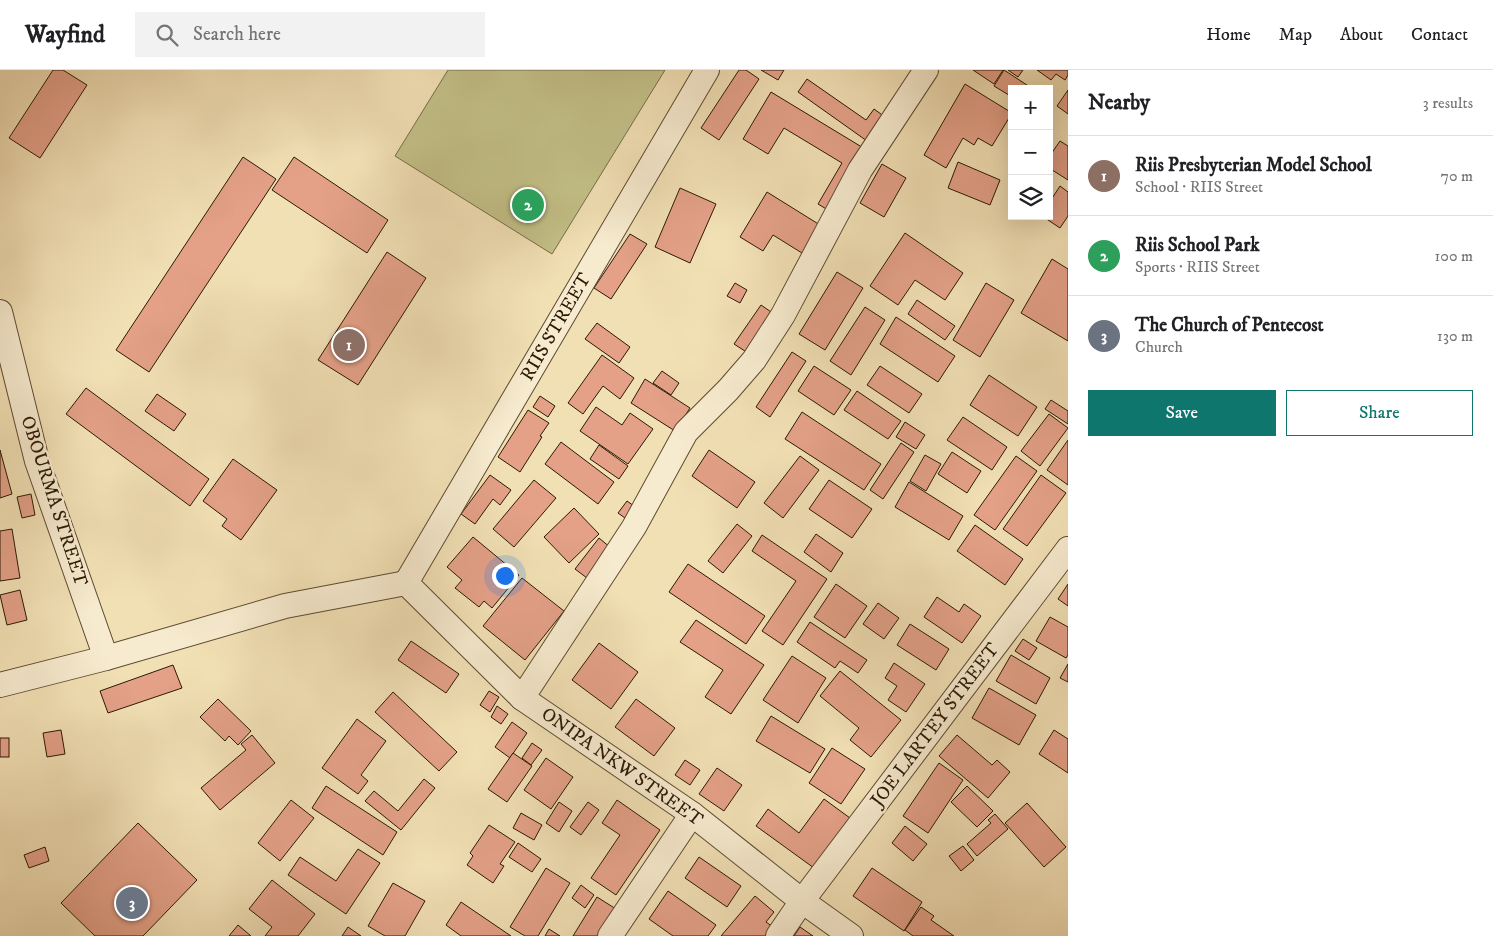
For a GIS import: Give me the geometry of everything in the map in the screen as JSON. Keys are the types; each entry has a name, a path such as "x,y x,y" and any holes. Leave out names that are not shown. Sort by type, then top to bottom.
{"street":[{"name":"RIIS STREET","path":"406,583 707,70"},
{"path":"522,698 634,527 686,432 728,390 754,360 783,315 860,170 926,70"},
{"name":"OBOURMA STREET","path":"0,312 37,461 106,658"},
{"name":"JOE LARTEY STREET","path":"778,936 802,901 1068,549"},
{"path":"0,685 106,658 285,606 406,583"},
{"name":"ONIPA NKW STREET","path":"406,583 522,698 692,814 802,901 851,936"},
{"path":"610,936 692,814"}],"shaded area":[{"path":"448,70 665,70 552,254 395,156"}],"building":[{"path":"53,70 63,70 87,85 40,158 9,138"},
{"path":"739,70 746,70 759,79 719,140 701,128"},
{"path":"761,70 784,70 778,80"},
{"path":"973,70 1003,70 994,84"},
{"path":"1004,70 1027,85 1008,85 1008,95 994,86"},
{"path":"1008,70 1023,70 1018,77"},
{"path":"1037,70 1068,70 1068,75 1065,80 1056,74 1051,80"},
{"path":"807,79 866,120 874,109 885,117 867,141 798,92"},
{"path":"965,84 1008,111 1008,120 992,146 978,138 974,145 963,138 946,168 924,155"},
{"path":"1068,90 1068,114 1057,106"},
{"path":"771,92 870,152 833,213 818,204 842,163 784,128 768,154 743,139"},
{"path":"1060,141 1068,146 1068,180 1053,171 1053,151"},
{"path":"243,157 276,179 149,372 116,350"},
{"path":"294,157 388,220 367,253 272,190"},
{"path":"958,162 1000,180 990,205 948,188"},
{"path":"882,164 906,178 884,217 860,203"},
{"path":"1060,186 1068,192 1068,216 1060,228 1048,220 1053,220 1053,197"},
{"path":"680,188 716,204 690,263 655,247"},
{"path":"767,192 828,230 810,258 773,235 763,251 740,237"},
{"path":"905,233 963,273 945,300 915,280 898,305 870,286"},
{"path":"630,234 647,244 611,299 594,288"},
{"path":"387,252 426,278 358,385 318,360"},
{"path":"1052,259 1068,269 1068,341 1021,313"},
{"path":"837,272 863,288 825,350 799,334"},
{"path":"735,283 747,290 740,303 727,296"},
{"path":"986,283 1014,300 980,357 953,340"},
{"path":"917,300 955,326 945,340 908,314"},
{"path":"761,305 777,316 751,355 734,344"},
{"path":"865,307 885,320 851,375 830,361"},
{"path":"896,317 955,356 938,382 880,344"},
{"path":"597,323 630,347 619,363 585,339"},
{"path":"792,352 806,361 770,417 756,407"},
{"path":"602,355 634,378 620,399 603,386 583,414 568,403"},
{"path":"814,366 851,390 834,415 798,391"},
{"path":"880,366 922,394 909,413 867,385"},
{"path":"662,371 679,383 671,395 653,383"},
{"path":"989,375 1037,407 1018,436 970,405"},
{"path":"645,379 690,408 675,431 631,403"},
{"path":"86,388 209,479 190,506 66,414"},
{"path":"857,391 901,421 888,439 844,410"},
{"path":"157,394 186,414 174,431 145,411"},
{"path":"540,396 555,406 548,417 533,407"},
{"path":"1051,400 1068,411 1068,424 1045,409"},
{"path":"596,407 622,425 630,413 653,429 628,464 580,431"},
{"path":"528,410 549,423 520,472 498,457"},
{"path":"802,412 881,464 864,490 785,439"},
{"path":"1049,414 1068,428 1040,466 1021,451"},
{"path":"963,417 1007,447 992,470 947,440"},
{"path":"905,422 925,435 916,449 896,437"},
{"path":"1068,440 1068,485 1047,470"},
{"path":"561,442 614,482 598,504 545,464"},
{"path":"901,443 914,452 883,499 870,490"},
{"path":"599,445 628,466 619,479 590,459"},
{"path":"0,450 12,494 0,498"},
{"path":"709,450 755,482 737,508 692,476"},
{"path":"952,452 981,471 967,493 938,474"},
{"path":"925,455 941,464 926,491 910,481"},
{"path":"800,456 819,470 783,518 764,503"},
{"path":"1016,456 1037,471 995,530 974,515"},
{"path":"233,459 277,490 241,540 222,526 227,519 203,501"},
{"path":"490,475 511,490 500,505 493,499 475,524 461,514"},
{"path":"1041,475 1066,493 1027,546 1003,529"},
{"path":"534,480 556,498 514,547 493,529"},
{"path":"829,480 872,509 852,538 809,509"},
{"path":"909,482 963,516 949,540 895,507"},
{"path":"31,494 35,515 22,518 17,497"},
{"path":"627,501 641,511 632,523 618,513"},
{"path":"574,508 599,534 569,563 544,537"},
{"path":"737,524 752,536 723,573 708,561"},
{"path":"975,525 1023,559 1005,585 957,551"},
{"path":"12,529 20,578 0,581 0,531"},
{"path":"816,534 843,553 831,572 804,552"},
{"path":"762,535 827,579 783,645 762,631 796,581 752,551"},
{"path":"473,537 519,575 492,608 484,601 479,607 455,588 462,580 447,567"},
{"path":"599,538 611,548 587,578 575,569"},
{"path":"688,564 765,616 746,644 669,592"},
{"path":"522,578 564,611 525,660 483,626"},
{"path":"836,584 867,606 845,638 814,617"},
{"path":"1068,584 1068,606 1058,599"},
{"path":"20,590 27,620 7,625 0,595"},
{"path":"937,597 959,612 964,604 981,616 962,643 924,617"},
{"path":"878,603 899,618 884,639 863,624"},
{"path":"1050,617 1068,627 1068,655 1066,658 1036,641"},
{"path":"696,620 764,665 731,714 705,697 723,670 680,642"},
{"path":"810,622 867,660 858,673 840,661 835,668 797,642"},
{"path":"910,624 949,649 936,670 897,645"},
{"path":"1023,639 1037,648 1029,660 1015,651"},
{"path":"411,641 459,674 446,693 398,660"},
{"path":"599,643 638,672 611,709 572,680"},
{"path":"1011,655 1050,678 1036,704 996,681"},
{"path":"792,656 826,678 798,723 763,700"},
{"path":"894,663 925,684 906,712 888,700 897,686 885,678"},
{"path":"1068,664 1068,682 1060,678"},
{"path":"173,665 182,688 108,713 100,691"},
{"path":"840,671 901,720 871,757 850,740 859,728 820,696"},
{"path":"989,688 1036,715 1019,745 972,718"},
{"path":"489,691 499,697 490,712 480,705"},
{"path":"393,692 457,752 439,771 375,712"},
{"path":"218,699 251,731 238,745 229,736 225,741 200,717"},
{"path":"636,699 675,728 654,756 615,727"},
{"path":"497,706 508,714 501,724 491,717"},
{"path":"771,716 825,749 810,773 756,741"},
{"path":"357,719 386,741 361,775 368,781 358,794 322,768"},
{"path":"512,722 527,733 510,758 495,747"},
{"path":"61,730 65,754 47,757 43,733"},
{"path":"1054,730 1068,739 1068,773 1039,754"},
{"path":"252,735 275,763 220,810 201,788 246,750 241,744"},
{"path":"957,735 992,765 997,760 1010,772 988,798 939,756"},
{"path":"0,738 9,738 9,757 0,757"},
{"path":"532,743 542,750 531,765 522,758"},
{"path":"832,748 865,769 841,804 809,783"},
{"path":"513,753 532,766 507,802 488,789"},
{"path":"546,758 573,777 551,809 524,790"},
{"path":"685,760 700,770 690,785 675,775"},
{"path":"939,763 963,780 928,833 903,816"},
{"path":"717,768 742,785 724,811 699,794"},
{"path":"424,779 435,788 401,830 365,801 374,791 398,811"},
{"path":"326,786 397,832 383,855 312,808"},
{"path":"967,786 993,811 977,827 951,802"},
{"path":"824,799 850,818 814,868 756,826 768,809 799,833"},
{"path":"291,800 314,818 280,861 258,843"},
{"path":"617,800 660,830 616,895 591,878 620,835 602,823"},
{"path":"559,802 572,811 559,832 546,823"},
{"path":"588,802 599,810 581,835 570,827"},
{"path":"1027,803 1066,847 1044,867 1005,823"},
{"path":"521,813 542,825 534,840 513,828"},
{"path":"995,814 1008,829 977,856 967,844 991,823 988,820"},
{"path":"138,823 197,880 143,936 95,936 61,903"},
{"path":"489,825 515,842 500,864 504,866 493,883 467,865 473,856 470,853"},
{"path":"905,826 927,844 913,861 892,843"},
{"path":"518,843 541,859 532,872 509,857"},
{"path":"963,846 974,860 961,871 949,856"},
{"path":"45,847 49,861 29,868 24,855"},
{"path":"358,849 380,863 346,914 288,875 300,857 336,881"},
{"path":"699,857 741,886 727,907 685,878"},
{"path":"546,868 570,883 538,936 525,936 510,927"},
{"path":"872,868 922,902 904,931 853,896"},
{"path":"272,880 315,914 298,936 265,936 272,927 249,909"},
{"path":"393,883 425,901 405,936 385,936 368,926"},
{"path":"581,885 594,895 585,908 572,898"},
{"path":"668,891 716,925 708,936 673,936 649,919"},
{"path":"755,896 774,912 766,922 773,927 766,936 721,936"},
{"path":"597,897 616,909 599,936 573,936"},
{"path":"461,902 511,936 461,936 446,925"},
{"path":"921,907 934,916 931,920 954,936 913,936 905,930"},
{"path":"238,925 251,936 229,936"},
{"path":"348,927 361,936 342,936"},
{"path":"800,927 813,936 794,936"},
{"path":"549,929 560,936 545,936"}],"place":[{"name":"Riis School Park","path":"528,205"},
{"name":"Riis Presbyterian Model School","path":"349,345"},
{"name":"The Church of Pentecost","path":"132,903"}]}
